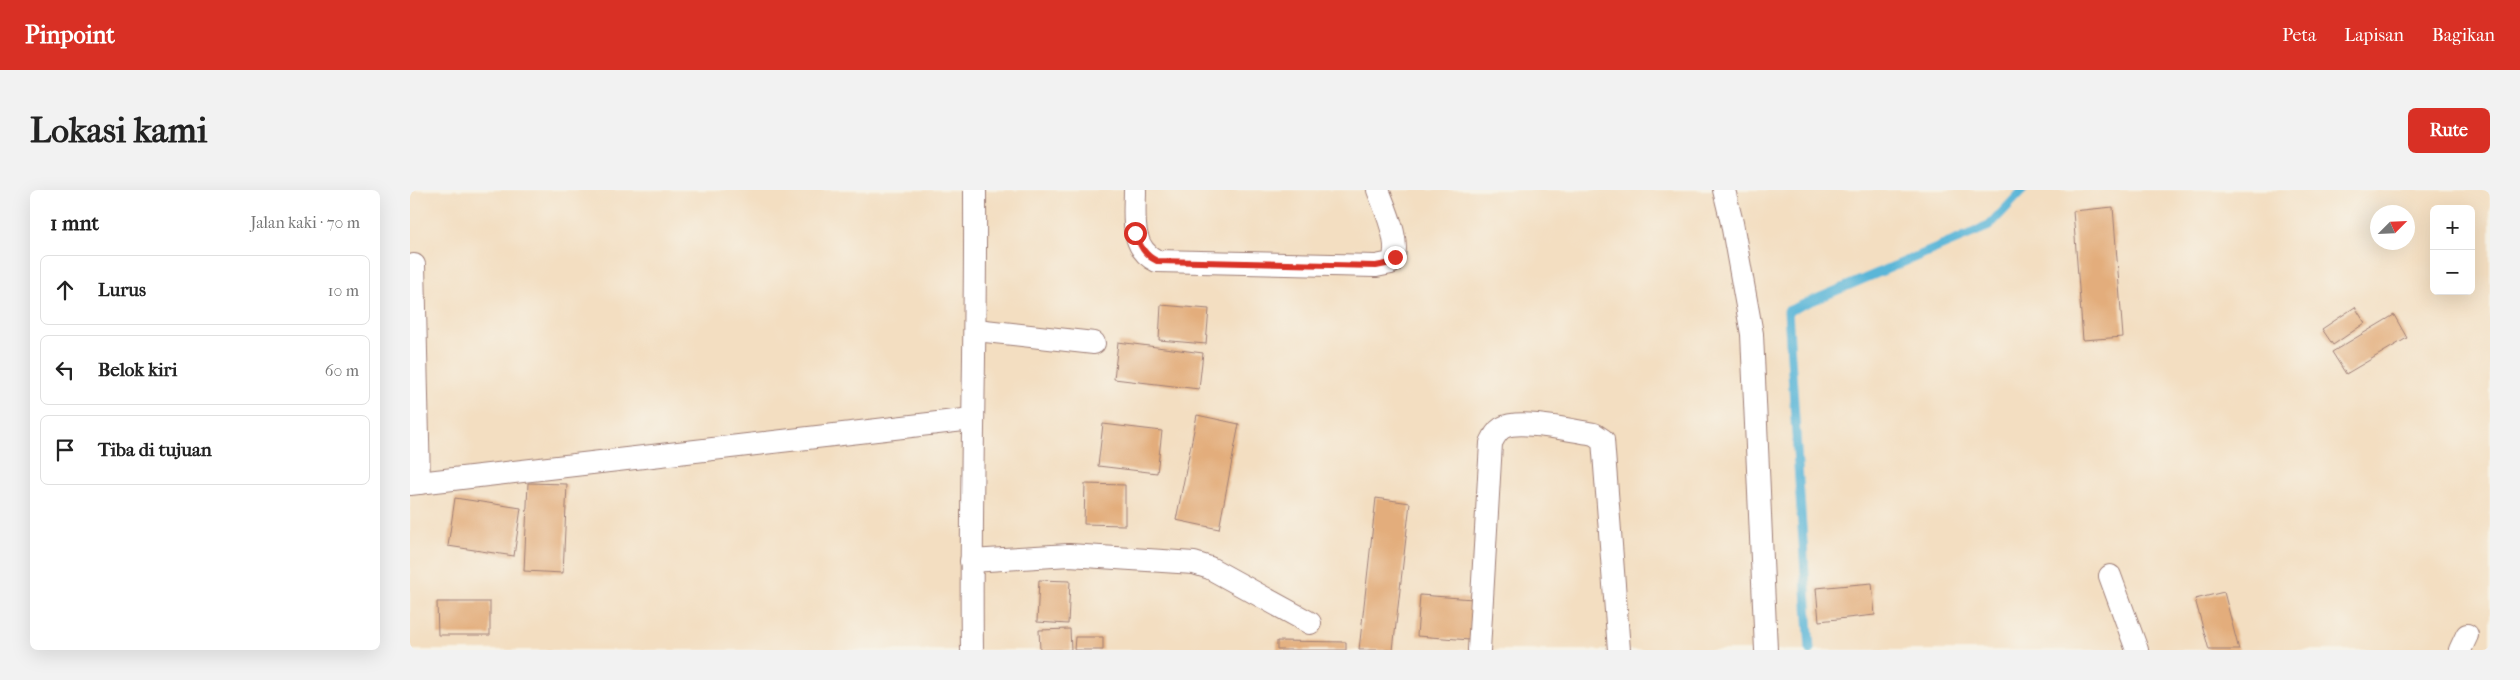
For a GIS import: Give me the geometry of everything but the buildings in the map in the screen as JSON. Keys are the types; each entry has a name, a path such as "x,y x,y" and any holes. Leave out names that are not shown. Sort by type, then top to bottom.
{"street":[{"path":"972,650 972,419 976,330 975,190"},
{"path":"1135,190 1135,233 1149,258 1157,261 1376,266 1391,263 1396,252 1395,240 1378,190"},
{"path":"1724,190 1732,223 1752,334 1766,650"},
{"path":"414,265 414,484 972,419"},
{"path":"976,330 1094,343"},
{"path":"1479,650 1492,444 1497,432 1503,427 1517,424 1594,434 1600,436 1604,444 1619,650"},
{"path":"971,561 1069,555 1194,563 1210,568 1310,623"},
{"path":"2110,576 2137,650"}],"waterway":[{"path":"1810,650 1788,311 1989,226 2023,190"}],"route":[{"path":"1135,233 1149,258 1157,261 1384,266 1391,263 1395,257"}]}
